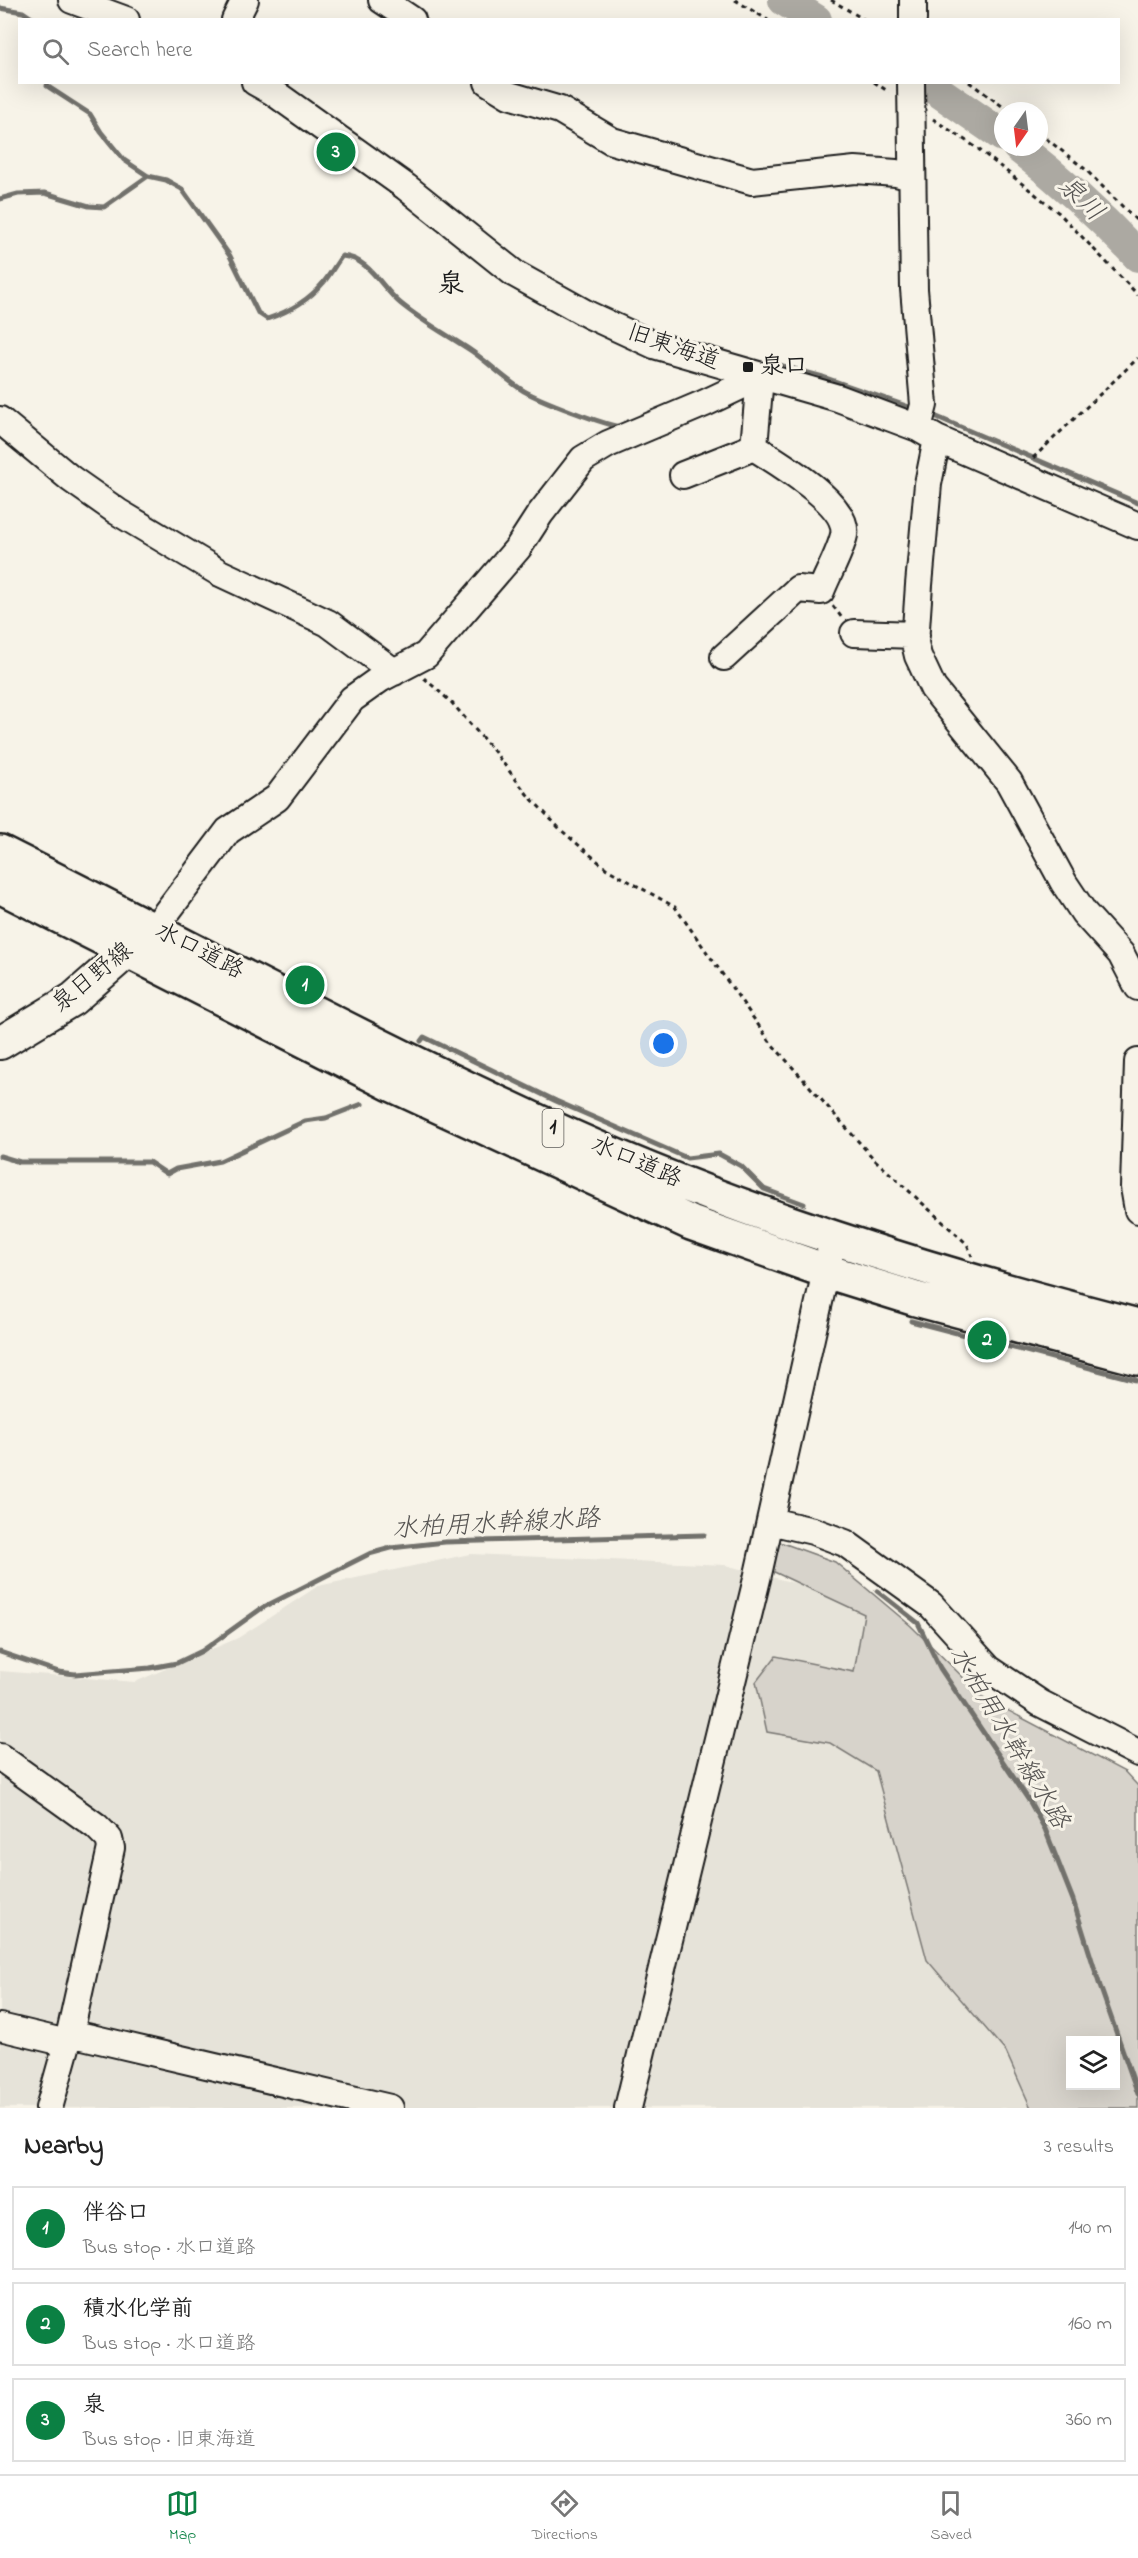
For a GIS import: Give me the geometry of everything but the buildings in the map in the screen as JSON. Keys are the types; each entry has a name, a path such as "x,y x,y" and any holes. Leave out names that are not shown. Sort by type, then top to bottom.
{"highway":[{"name":"水口道路","path":"0,852 387,1049 540,1123 718,1197 834,1238 967,1280 1138,1326"},
{"name":"水口道路","path":"0,886 391,1084 555,1162 691,1223 826,1271 916,1299 1138,1358"}],"main road":[{"name":"泉日野線","path":"0,1043 73,999 154,929"}],"street":[{"path":"72,0 121,18"},
{"path":"236,18 245,0"},
{"path":"382,0 409,18"},
{"path":"913,0 913,18"},
{"name":"旧東海道","path":"259,84 377,166 515,274 589,315 654,345 925,423 1028,476 1138,526"},
{"path":"491,84 509,95 560,110 612,141 752,181 855,170 896,173 911,177"},
{"path":"911,96 914,289 928,484 915,643 918,656 933,688 1009,782 1064,883 1084,913 1121,954 1138,987"},
{"path":"753,447 760,377"},
{"path":"154,929 228,831 277,798 352,699 380,679 426,655 511,557 540,514 583,459 608,444 760,377"},
{"path":"0,420 71,479 118,512 220,573 327,623 398,670"},
{"path":"683,475 753,447"},
{"path":"724,657 798,589 821,591 844,533 839,513 818,491 753,447"},
{"path":"854,633 916,635"},
{"path":"1138,1062 1134,1187 1138,1210"},
{"path":"628,2108 757,1579 834,1238"},
{"path":"770,1521 813,1531 845,1543 931,1605 989,1669 1040,1703 1138,1753"},
{"path":"0,1757 96,1826 109,1839 111,1848 68,2038 49,2108"},
{"path":"0,2027 68,2038 390,2108"}],"path":[{"path":"735,0 765,18"},
{"path":"831,0 862,18"},
{"path":"879,84 911,96 1025,184 1059,213 1138,295"},
{"path":"972,84 997,102"},
{"path":"1048,140 1085,169 1138,222"},
{"path":"1028,476 1034,455 1138,358"},
{"path":"821,591 854,633"},
{"path":"398,670 420,674 452,703 527,794 561,830 607,869 675,907 771,1043 874,1159 967,1244 974,1260 967,1280"}],"shaded area":[{"path":"758,1534 835,1562 911,1626 984,1698 1125,1772 1138,1786 1138,2108 1031,2108 1006,2052 927,1960 876,1771 830,1743 767,1732 756,1682 776,1656 854,1672 864,1614 770,1570 749,1553"},
{"path":"470,1554 725,1565 868,1602 1008,2043 1038,2108 0,2108 0,1671 135,1682 238,1638 318,1586"}],"waterway":[{"name":"泉川","path":"784,0 813,18"},
{"path":"0,8 23,12 32,18"},
{"path":"48,84 47,86 90,114 101,132 124,160 148,176 166,180 182,189 230,256 258,313 267,319 305,300 326,280 342,256 351,258 360,262 374,274 409,310 473,352 524,391 573,412 623,427"},
{"name":"泉川","path":"928,84 994,130"},
{"name":"泉川","path":"1029,156 1080,199 1138,256"},
{"path":"0,199 18,194 45,193 89,206 104,207 148,176"},
{"path":"760,367 768,362 823,377 915,409"},
{"path":"930,414 1138,503"},
{"path":"421,1041 424,1037 556,1101 687,1158 719,1154 741,1166 764,1189 804,1204"},
{"path":"0,1156 20,1162 149,1162 167,1174 176,1169 220,1161 305,1121 326,1118 362,1104"},
{"path":"911,1321 1136,1380"},
{"name":"水柏用水幹線水路","path":"0,1652 59,1672 75,1674 150,1668 177,1663 202,1651 262,1608 369,1554 391,1548 445,1542 704,1535"},
{"name":"水柏用水幹線水路","path":"877,1591 918,1623 940,1668 1030,1802 1045,1829 1073,1900 1138,2094"}],"place":[{"name":"泉","path":"336,152"},
{"name":"泉口","path":"748,367"},
{"name":"伴谷口","path":"305,985"},
{"name":"積水化学前","path":"987,1340"}],"district":[{"name":"泉","path":"451,285"}]}
